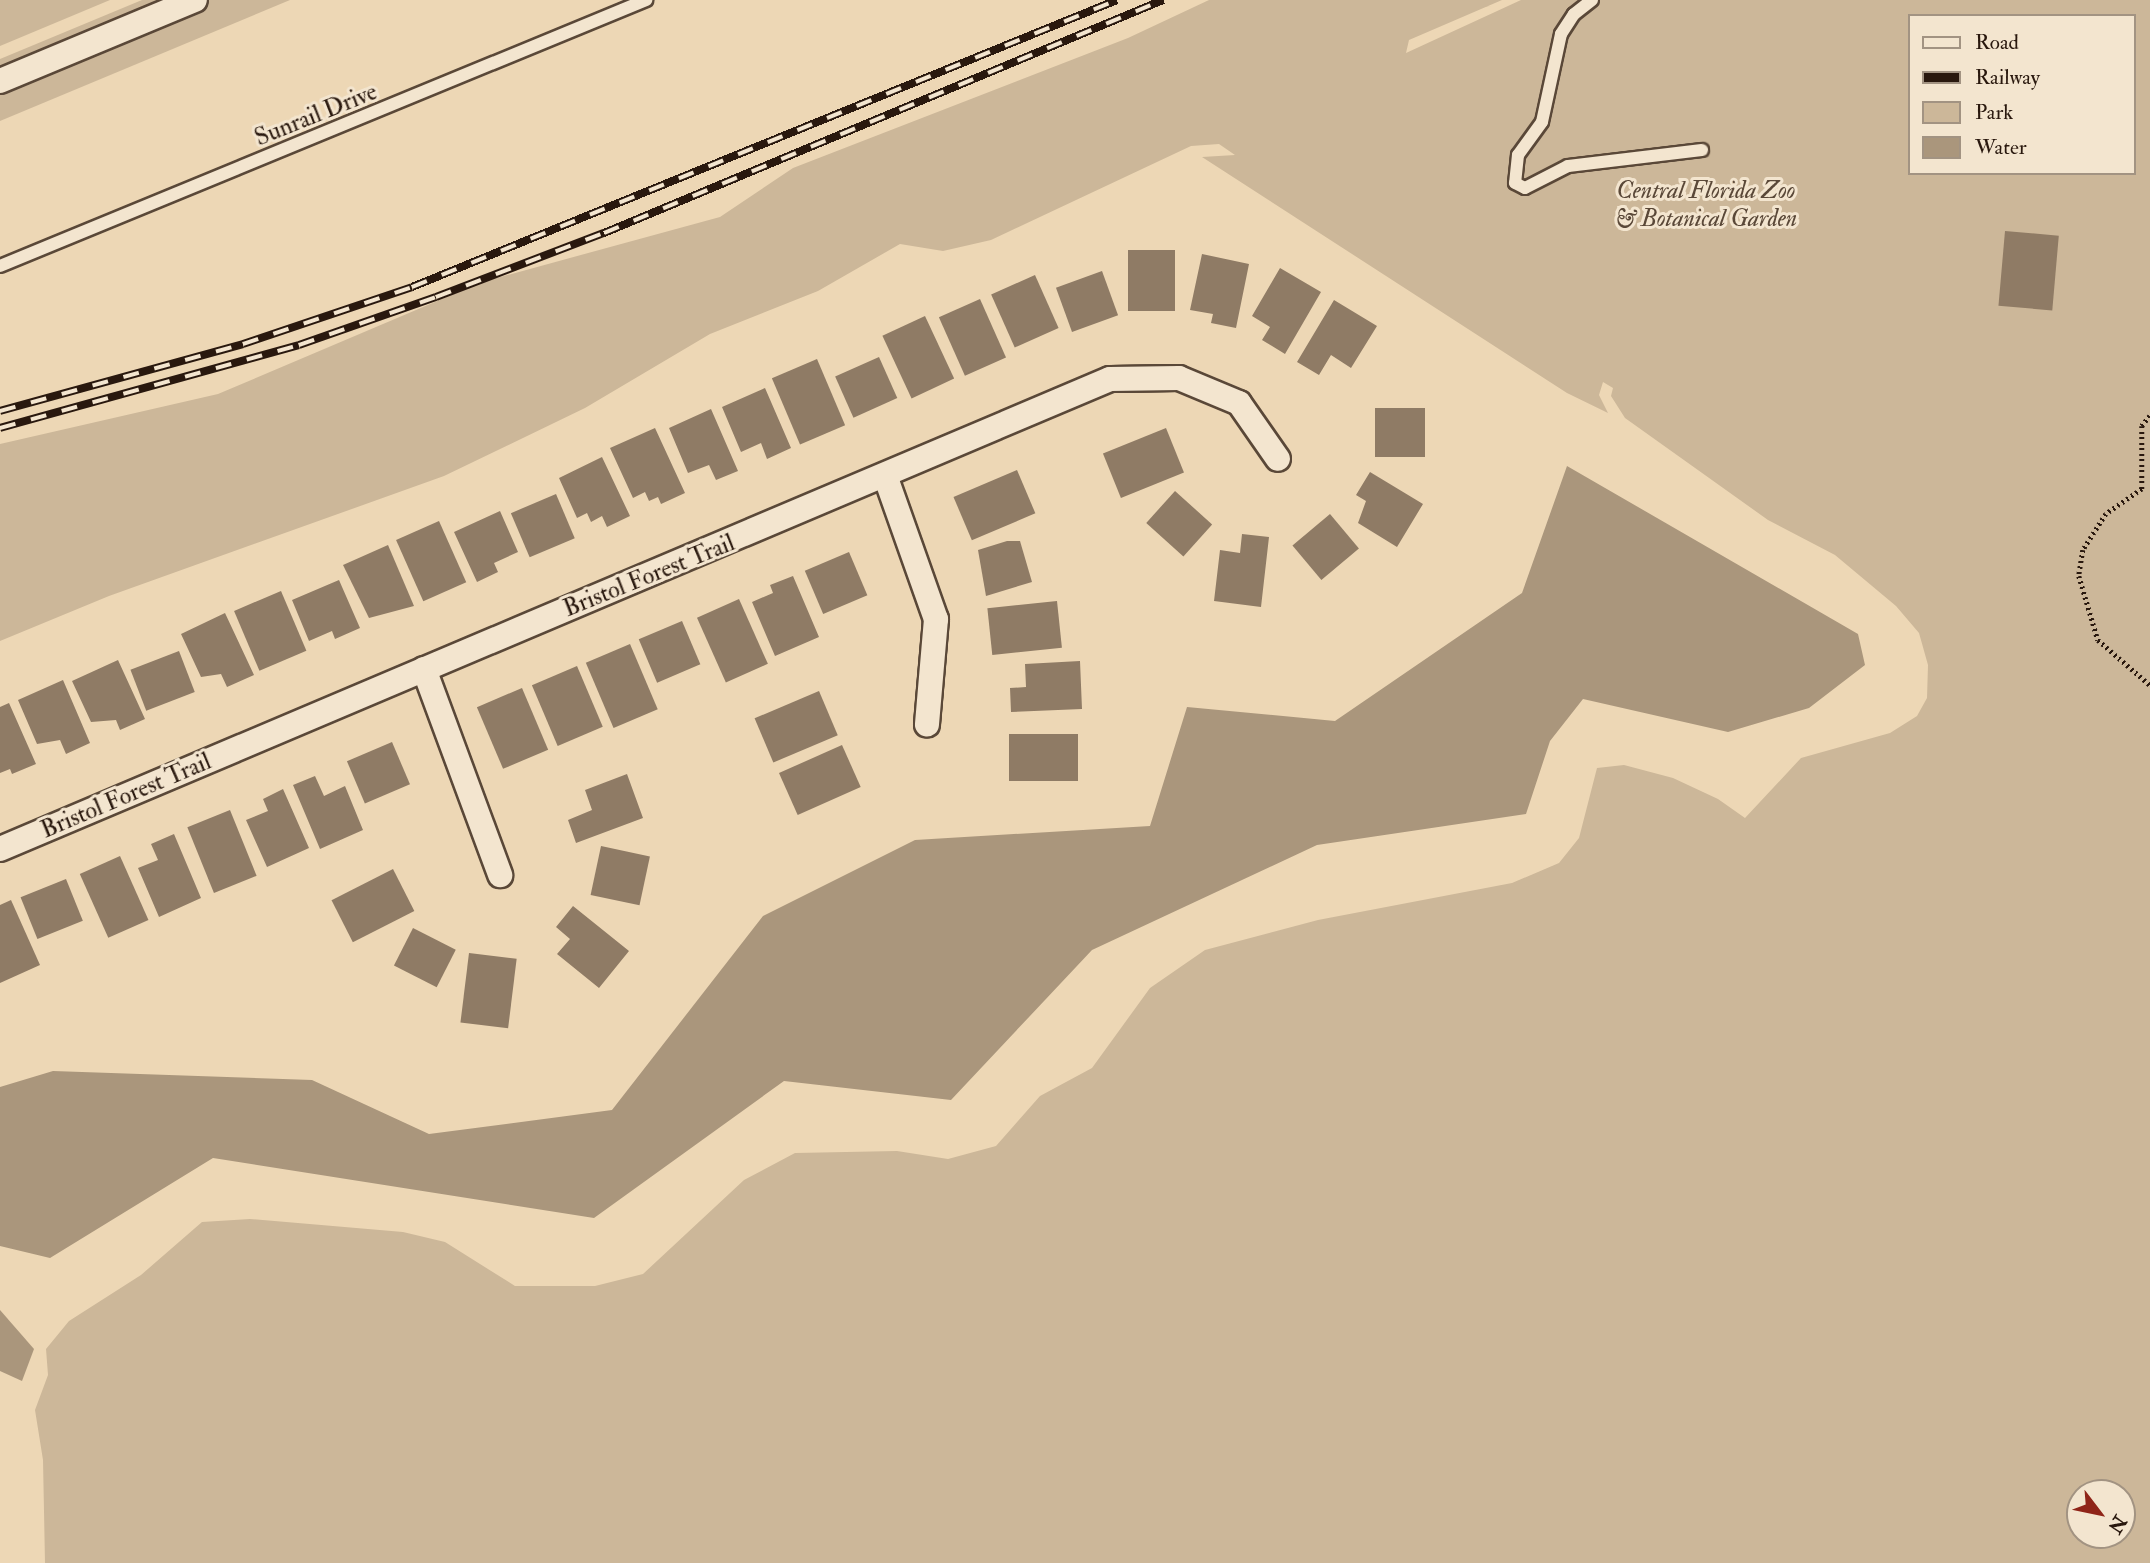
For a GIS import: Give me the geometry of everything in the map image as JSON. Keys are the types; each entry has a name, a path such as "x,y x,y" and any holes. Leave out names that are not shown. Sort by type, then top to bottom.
{"street":[{"path":"0,80 195,0"},
{"name":"Bristol Forest Trail","path":"0,849 424,669 886,478 1110,379 1179,378 1239,403 1278,459"},
{"path":"886,478 936,619 927,725"},
{"path":"424,669 500,875"}],"lane":[{"name":"Sunrail Drive","path":"0,266 646,0"},
{"path":"1592,0 1574,13 1561,34 1542,122 1518,155 1515,183 1525,188 1567,166 1702,150"}],"path":[{"path":"2150,416 2142,426 2142,489 2106,514 2083,551 2079,576 2098,640 2150,685"}],"green space":[{"path":"0,0 110,0 0,46"},
{"path":"142,0 290,0 0,121 0,59"},
{"name":"Central Florida Zoo & Botanical Garden","path":"1209,0 1502,0 1409,40 1406,53 1521,0 2150,0 2150,1563 45,1563 43,1460 35,1410 48,1375 46,1349 69,1321 141,1275 202,1222 250,1219 403,1232 445,1242 515,1286 595,1286 643,1274 744,1180 795,1153 897,1151 948,1159 996,1146 1040,1096 1092,1068 1150,988 1205,950 1318,920 1512,883 1559,863 1579,838 1597,768 1624,765 1673,778 1718,799 1745,818 1801,758 1890,733 1917,716 1927,698 1928,665 1919,633 1896,606 1835,555 1768,520 1625,418 1611,396 1613,388 1603,382 1599,395 1608,413 1567,393 1202,157 1235,155 1219,144 1191,146 991,240 943,251 900,244 818,291 710,334 585,408 444,476 109,596 0,641 0,444 218,394 482,282 720,217 793,168 1128,38"}],"water":[{"path":"1567,466 1858,634 1865,665 1809,708 1728,732 1583,699 1550,741 1526,814 1317,845 1092,950 951,1100 784,1081 594,1218 213,1158 50,1258 0,1246 0,1087 53,1071 312,1080 429,1134 612,1110 763,916 915,840 1150,826 1187,707 1335,721 1522,593"},
{"path":"0,1310 34,1349 22,1381 0,1371"}],"building":[{"path":"2005,231 2059,236 2052,310 1998,306"},
{"path":"1128,250 1175,250 1175,311 1128,311"},
{"path":"1202,254 1249,264 1236,328 1211,323 1213,314 1190,310"},
{"path":"1280,268 1321,292 1285,354 1262,340 1270,327 1252,316"},
{"path":"1102,271 1118,315 1072,332 1056,288"},
{"path":"1035,275 1059,328 1015,348 991,295"},
{"path":"980,299 1006,357 965,376 939,317"},
{"path":"1334,300 1377,326 1351,368 1331,355 1319,375 1297,362"},
{"path":"925,316 954,379 912,398 882,336"},
{"path":"879,357 897,398 853,418 835,377"},
{"path":"817,359 845,425 800,444 772,378"},
{"path":"765,388 791,448 767,459 761,443 741,452 722,407"},
{"path":"1375,408 1425,408 1425,457 1375,457"},
{"path":"711,409 738,471 716,480 709,465 688,473 669,428"},
{"path":"655,428 685,493 661,504 658,497 649,501 645,492 633,498 610,448"},
{"path":"1166,428 1184,473 1121,498 1103,453"},
{"path":"602,457 630,516 607,527 602,516 591,522 587,513 577,518 559,478"},
{"path":"1017,470 1035,513 972,540 953,497"},
{"path":"1370,472 1423,504 1397,547 1358,523 1366,501 1356,495"},
{"path":"1175,491 1212,524 1183,556 1146,523"},
{"path":"556,494 575,538 530,557 511,513"},
{"path":"500,511 518,552 494,563 498,572 477,582 454,532"},
{"path":"1330,514 1359,548 1321,580 1292,545"},
{"path":"439,521 466,582 423,601 396,540"},
{"path":"1242,534 1269,537 1261,607 1214,601 1220,550 1240,553"},
{"path":"1007,541 1020,541 1032,582 986,596 978,550"},
{"path":"388,545 414,606 369,618 343,565"},
{"path":"849,552 867,595 823,614 805,571"},
{"path":"793,576 819,637 775,656 752,602 773,593 770,585"},
{"path":"339,580 360,628 335,639 332,631 309,641 292,600"},
{"path":"281,591 306,651 259,671 234,611"},
{"path":"739,599 768,664 726,683 697,618"},
{"path":"1057,601 1062,648 992,655 987,608"},
{"path":"225,613 254,675 227,687 221,674 201,677 181,634"},
{"path":"682,621 700,664 657,683 639,639"},
{"path":"630,644 658,709 614,728 586,663"},
{"path":"179,651 195,692 146,711 130,670"},
{"path":"118,660 145,719 120,730 116,720 91,722 72,681"},
{"path":"1080,661 1082,709 1011,712 1010,688 1026,687 1025,664"},
{"path":"577,666 603,727 558,746 532,685"},
{"path":"63,680 90,743 66,754 60,740 37,744 18,700"},
{"path":"522,688 548,750 503,769 477,707"},
{"path":"819,691 838,735 773,763 755,718"},
{"path":"9,703 36,764 12,774 10,769 0,773 0,707"},
{"path":"1009,734 1078,734 1078,781 1009,781"},
{"path":"392,742 410,784 365,803 347,761"},
{"path":"842,745 861,787 798,815 779,773"},
{"path":"627,774 643,818 576,843 568,820 592,810 585,790"},
{"path":"315,776 324,796 345,786 363,830 320,849 293,785"},
{"path":"283,789 309,848 267,867 246,820 268,811 263,799"},
{"path":"230,810 257,876 214,893 187,827"},
{"path":"174,834 201,898 159,917 138,868 158,860 151,844"},
{"path":"601,846 650,856 640,905 591,895"},
{"path":"120,856 148,920 108,938 80,874"},
{"path":"393,869 414,911 353,942 332,900"},
{"path":"66,879 83,921 37,939 21,897"},
{"path":"11,900 40,965 0,983 0,905"},
{"path":"573,906 629,951 599,988 557,954 570,939 556,927"},
{"path":"413,928 456,950 437,987 394,965"},
{"path":"469,953 517,959 508,1028 460,1022"}],"railway":[{"path":"0,411 243,344 412,287 1117,0"},
{"path":"0,428 299,345 436,297 604,233 1163,0"}]}
